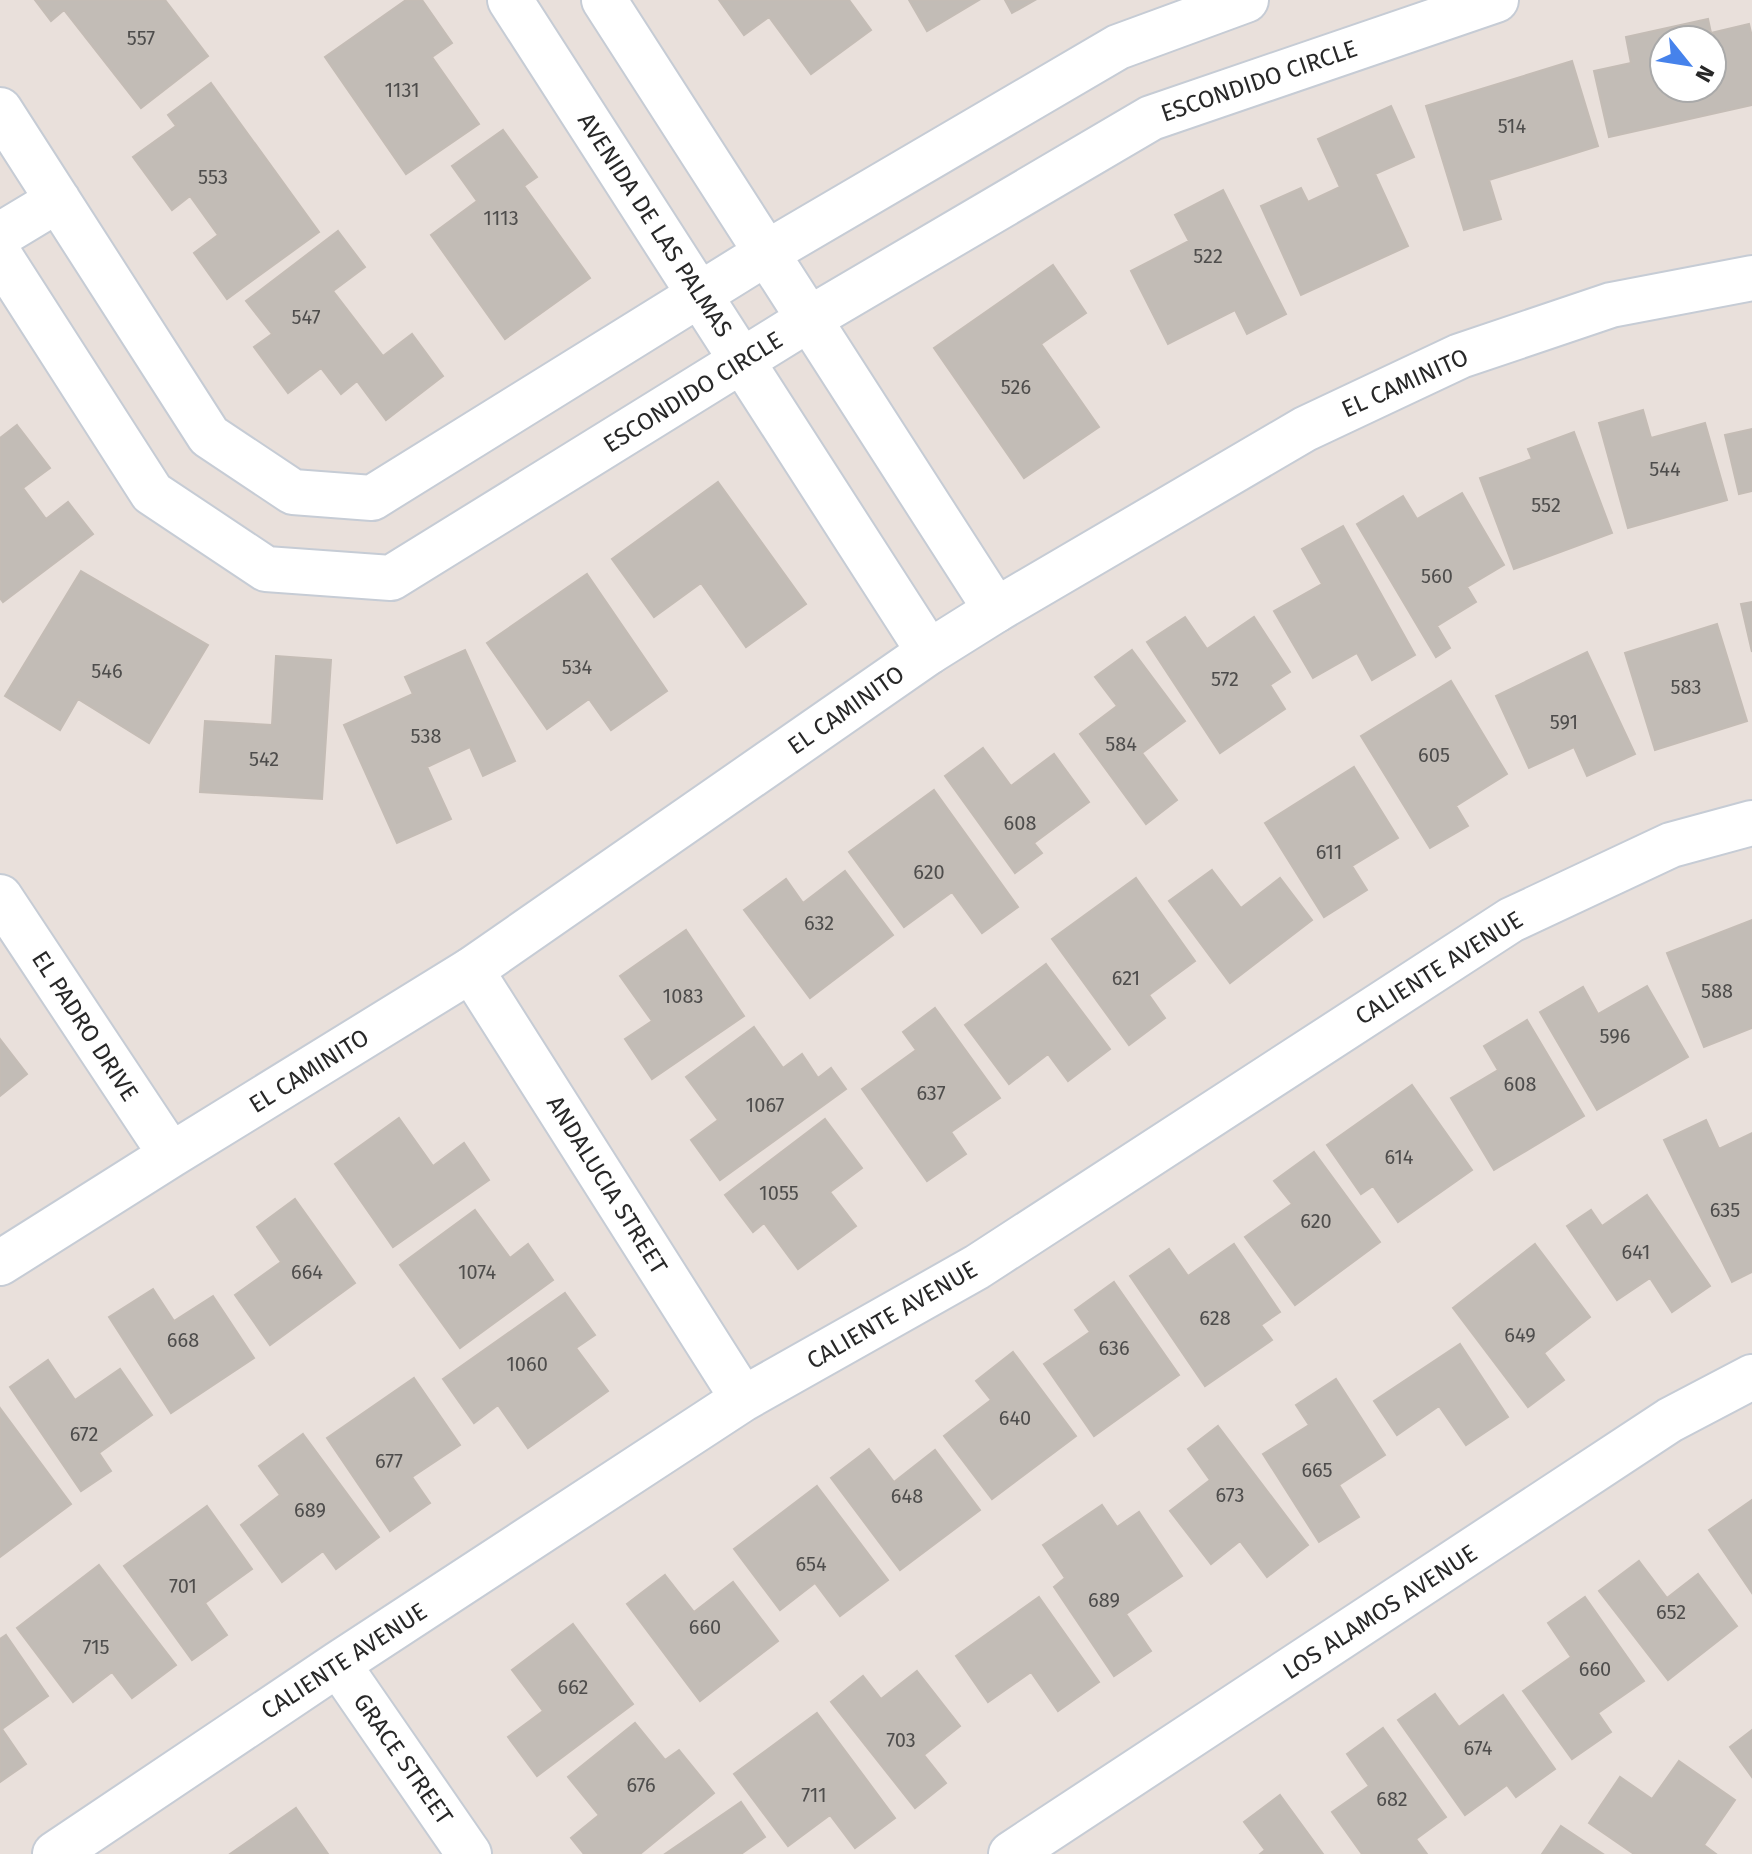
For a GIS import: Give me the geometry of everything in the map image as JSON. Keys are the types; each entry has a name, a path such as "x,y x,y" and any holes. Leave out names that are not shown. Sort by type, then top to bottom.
{"street":[{"name":"AVENIDA DE LAS PALMAS","path":"510,0 929,652"},
{"path":"604,0 996,610"},
{"path":"0,110 209,436 293,492 372,498 768,252 1118,47 1246,0"},
{"name":"ESCONDIDO CIRCLE","path":"0,256 152,493 266,569 391,578 809,319 1151,118 1496,0"},
{"path":"0,235 58,200"},
{"name":"EL CAMINITO","path":"0,1263 471,970 929,652 1305,429 1460,356 1611,305 1752,278"},
{"name":"CALIENTE AVENUE","path":"55,1854 743,1399 977,1267 1511,920 1671,845 1752,823"},
{"name":"EL PADRO DRIVE","path":"0,897 171,1155"},
{"name":"ANDALUCIA STREET","path":"471,970 743,1399"},
{"name":"LOS ALAMOS AVENUE","path":"1011,1854 1065,1841 1670,1420 1752,1377"},
{"name":"GRACE STREET","path":"338,1664 469,1854"}],"building":[{"path":"35,0 165,0 208,56 141,108 64,10 51,21"},
{"path":"406,0 422,0 452,43 432,57 479,124 406,174 325,57"},
{"path":"719,0 849,0 871,30 811,74 769,17 744,35"},
{"path":"909,0 979,0 927,31"},
{"path":"1005,0 1035,0 1012,13"},
{"path":"1708,19 1709,24 1685,24"},
{"path":"1749,24 1752,37 1752,105 1609,137 1594,71 1631,63 1626,37 1648,32 1648,104 1728,104 1728,29"},
{"path":"1572,61 1598,146 1489,180 1501,219 1464,230 1426,106"},
{"path":"211,83 319,232 227,299 194,253 218,235 190,196 172,210 133,157 176,126 168,115"},
{"path":"1391,106 1414,157 1375,174 1408,246 1301,295 1261,206 1301,188 1308,202 1340,187 1318,139"},
{"path":"503,130 537,177 524,186 590,278 505,339 431,235 477,201 452,166"},
{"path":"1223,190 1286,314 1247,334 1235,310 1168,344 1131,271 1189,241 1175,215"},
{"path":"338,231 365,267 333,291 383,356 412,334 443,376 386,420 357,381 341,394 321,368 288,393 254,347 272,334 246,301"},
{"path":"1053,265 1086,313 1041,344 1099,427 1024,478 934,348"},
{"path":"1643,410 1651,438 1705,423 1727,500 1628,528 1599,423"},
{"path":"17,425 50,468 23,488 46,519 68,502 93,534 3,602 0,598 0,438"},
{"path":"1752,429 1752,491 1739,494 1725,435"},
{"path":"1574,432 1612,533 1514,569 1480,478 1532,459 1528,449"},
{"path":"718,482 806,604 746,647 701,583 654,617 612,559"},
{"path":"1462,493 1504,565 1467,587 1476,602 1437,626 1450,648 1436,657 1357,524 1403,496 1417,519"},
{"path":"1343,526 1415,655 1372,680 1357,653 1313,678 1274,611 1322,584 1302,549"},
{"path":"81,571 208,645 149,743 78,699 60,730 5,696"},
{"path":"587,574 667,691 611,730 589,699 547,729 487,643"},
{"path":"1752,602 1752,652 1741,604"},
{"path":"1185,617 1207,649 1254,617 1290,672 1270,685 1285,709 1220,753 1147,642"},
{"path":"1717,624 1747,721 1655,750 1625,653"},
{"path":"465,650 515,761 483,776 470,747 427,767 451,819 397,843 344,725 413,694 405,677"},
{"path":"1132,650 1185,721 1142,753 1177,800 1146,824 1080,734 1117,706 1095,677"},
{"path":"1587,652 1635,754 1587,776 1574,747 1529,768 1496,696"},
{"path":"276,656 331,660 322,799 200,792 205,721 272,725"},
{"path":"1451,681 1507,774 1456,806 1468,826 1430,848 1361,736"},
{"path":"983,748 1011,786 1054,754 1089,802 1034,843 1042,853 1015,873 945,776"},
{"path":"1354,767 1398,838 1352,866 1367,890 1324,917 1265,823"},
{"path":"934,790 1018,907 982,933 952,892 904,927 849,852"},
{"path":"1212,870 1241,908 1280,878 1312,920 1230,983 1169,901"},
{"path":"845,871 893,935 810,998 744,910 786,879 803,903"},
{"path":"1136,878 1195,961 1149,995 1165,1018 1129,1045 1052,939"},
{"path":"1752,920 1752,1028 1704,1047 1667,953"},
{"path":"686,930 744,1016 652,1079 625,1039 652,1021 620,976"},
{"path":"1046,964 1110,1049 1068,1081 1048,1054 1009,1084 965,1025"},
{"path":"1647,986 1688,1057 1597,1110 1540,1012 1583,987 1598,1014"},
{"path":"935,1008 1000,1098 951,1132 966,1154 927,1181 862,1089 916,1050 903,1032"},
{"path":"1527,1020 1584,1116 1494,1170 1451,1098 1498,1070 1484,1046"},
{"path":"754,1027 783,1068 802,1054 818,1078 831,1068 846,1089 720,1180 691,1140 718,1120 686,1077"},
{"path":"0,1039 27,1074 0,1096"},
{"path":"1412,1085 1472,1170 1398,1222 1373,1186 1361,1194 1327,1145"},
{"path":"399,1118 433,1166 464,1143 489,1180 393,1247 335,1164"},
{"path":"825,1119 862,1168 830,1192 856,1226 798,1269 764,1223 753,1232 725,1195"},
{"path":"1706,1120 1719,1149 1752,1133 1752,1272 1732,1282 1664,1140"},
{"path":"1314,1152 1380,1242 1295,1305 1245,1237 1292,1204 1274,1181"},
{"path":"1647,1195 1710,1286 1672,1312 1650,1278 1617,1300 1567,1226 1591,1210 1602,1226"},
{"path":"295,1199 355,1283 270,1345 235,1295 281,1262 257,1227"},
{"path":"475,1210 510,1258 528,1244 553,1280 460,1348 400,1265"},
{"path":"1234,1244 1280,1312 1261,1325 1272,1340 1205,1386 1130,1276 1169,1249 1188,1276"},
{"path":"1535,1244 1590,1317 1544,1353 1564,1380 1528,1407 1453,1308"},
{"path":"1114,1282 1179,1375 1094,1436 1044,1364 1090,1332 1075,1310"},
{"path":"153,1289 174,1321 213,1296 254,1358 171,1413 109,1317"},
{"path":"565,1293 595,1335 576,1348 608,1391 528,1448 498,1405 474,1423 443,1379"},
{"path":"1460,1344 1508,1417 1466,1445 1439,1406 1397,1435 1374,1401"},
{"path":"1013,1352 1076,1436 992,1499 944,1436 991,1400 976,1381"},
{"path":"48,1360 75,1400 120,1369 152,1415 99,1453 111,1471 81,1491 10,1387"},
{"path":"414,1378 460,1445 412,1477 430,1503 390,1531 327,1438"},
{"path":"1336,1379 1385,1455 1339,1485 1359,1517 1319,1542 1263,1454 1309,1425 1296,1405"},
{"path":"0,1408 71,1504 0,1557"},
{"path":"1218,1426 1308,1545 1267,1577 1240,1541 1211,1564 1170,1511 1210,1480 1188,1449"},
{"path":"303,1434 379,1537 336,1569 323,1551 282,1582 241,1525 280,1495 259,1466"},
{"path":"869,1449 894,1482 935,1450 980,1510 900,1570 831,1478"},
{"path":"817,1486 888,1580 840,1616 815,1583 780,1610 734,1549"},
{"path":"1752,1500 1752,1593 1709,1530"},
{"path":"1102,1505 1117,1527 1139,1512 1182,1576 1126,1614 1151,1651 1114,1676 1054,1587 1065,1578 1043,1545"},
{"path":"207,1506 252,1569 205,1603 227,1635 192,1660 124,1566"},
{"path":"1639,1561 1667,1598 1698,1574 1737,1626 1668,1680 1599,1591"},
{"path":"99,1565 176,1665 132,1698 112,1672 73,1702 17,1628"},
{"path":"665,1575 694,1612 733,1582 778,1641 700,1701 627,1604"},
{"path":"1039,1597 1099,1682 1058,1711 1031,1672 988,1702 956,1656"},
{"path":"1585,1597 1644,1681 1598,1713 1611,1732 1572,1759 1523,1691 1571,1657 1548,1623"},
{"path":"573,1624 633,1704 537,1776 508,1737 543,1711 512,1670"},
{"path":"6,1635 48,1696 2,1729 26,1764 0,1782 0,1639"},
{"path":"917,1671 960,1726 924,1755 946,1783 915,1808 831,1702 863,1676 881,1699"},
{"path":"1435,1694 1459,1727 1503,1695 1555,1769 1516,1797 1507,1785 1465,1815 1398,1720"},
{"path":"817,1713 895,1818 855,1848 830,1815 788,1846 734,1774"},
{"path":"635,1723 665,1760 679,1750 714,1793 640,1854 584,1854 571,1838 599,1815 568,1777"},
{"path":"1383,1728 1446,1817 1416,1839 1427,1854 1362,1854 1332,1812 1369,1786 1347,1754"},
{"path":"1752,1730 1752,1777 1730,1747"},
{"path":"1679,1761 1735,1800 1704,1845 1716,1854 1634,1854 1589,1823 1620,1777 1652,1799"},
{"path":"1280,1795 1323,1854 1260,1854 1265,1850 1244,1822"},
{"path":"741,1802 765,1837 741,1854 665,1854"},
{"path":"296,1808 328,1854 230,1854"},
{"path":"1561,1826 1603,1854 1542,1854"}]}
